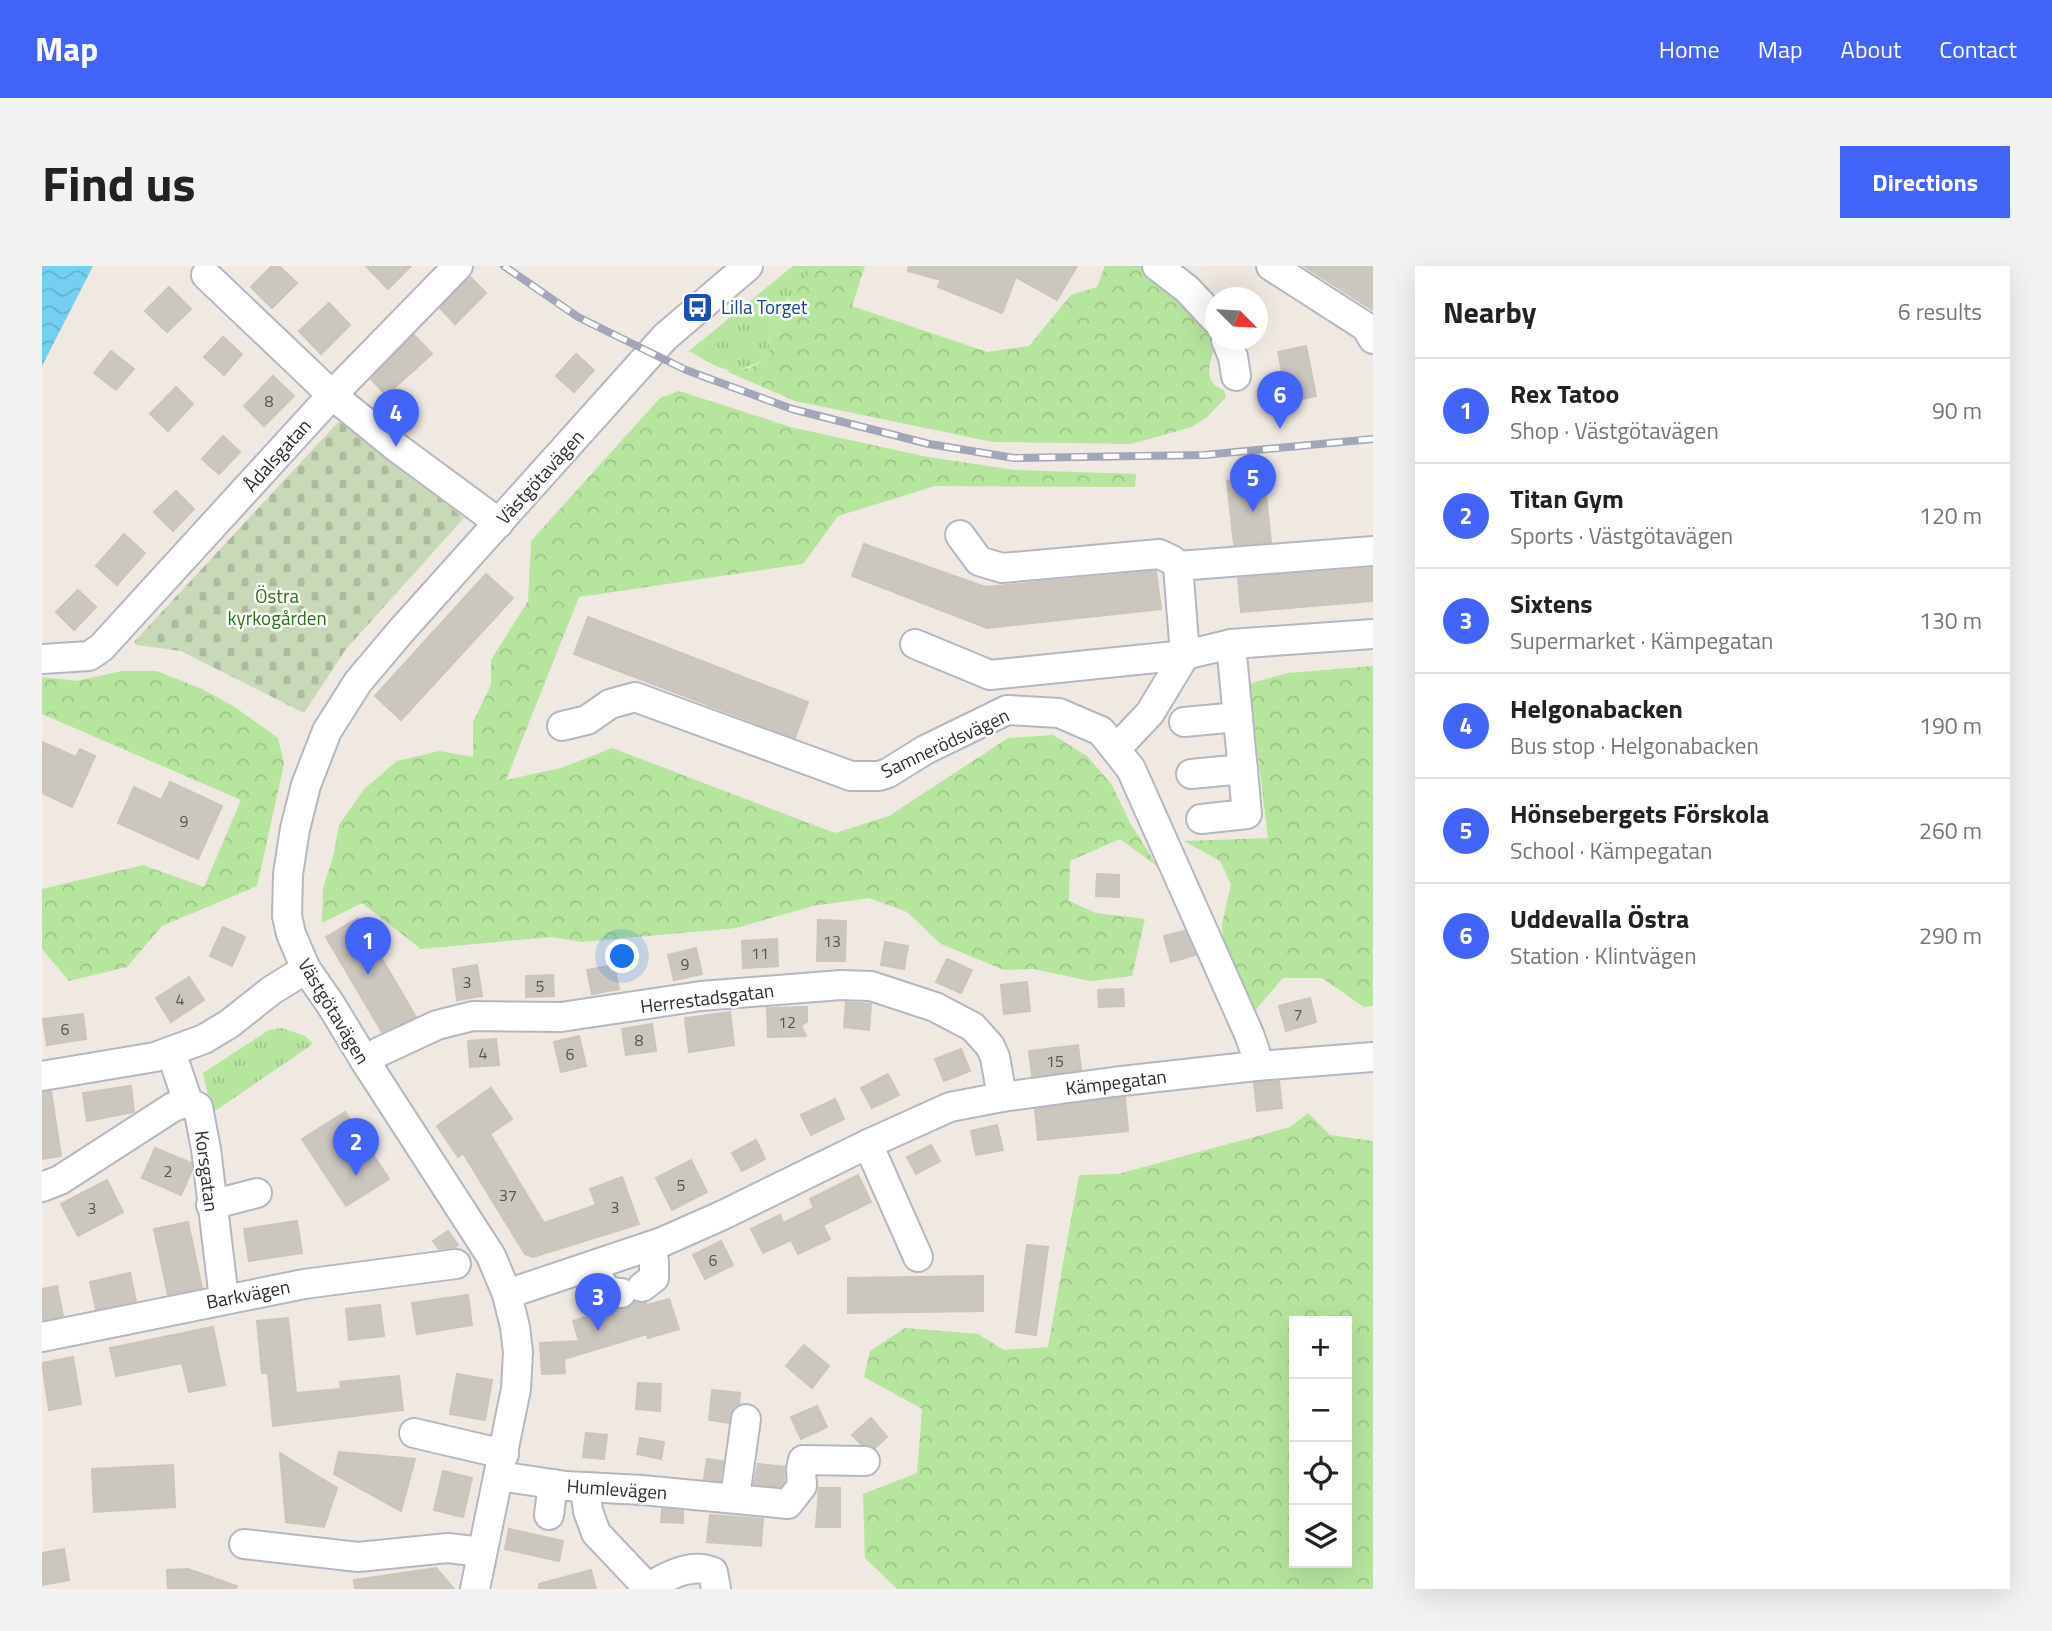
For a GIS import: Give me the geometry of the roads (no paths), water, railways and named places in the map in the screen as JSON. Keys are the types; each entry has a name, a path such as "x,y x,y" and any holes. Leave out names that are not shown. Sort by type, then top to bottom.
{"street":[{"name":"Ådalsgatan","path":"42,659 89,656 101,648 332,395 458,266"},
{"name":"Västgötavägen","path":"475,1589 516,1389 518,1352 515,1327 507,1294 491,1256 306,969 291,934 287,916 288,874 295,829 306,785 327,731 369,669 665,337 748,266"},
{"path":"1157,266 1187,289 1205,308"},
{"path":"1271,266 1366,327 1373,340"},
{"path":"205,275 332,395 396,447 499,523"},
{"path":"1230,350 1236,376"},
{"path":"960,535 979,561 994,567 1010,568 1160,554 1178,566 1185,655 1150,713 1116,749"},
{"path":"1178,566 1373,551"},
{"path":"915,644 990,675 1185,655 1231,644 1373,634"},
{"path":"1202,819 1247,814 1231,644"},
{"name":"Samnerödsvägen","path":"562,726 587,720 610,704 635,697 851,776 866,777 888,772 925,750 1007,710 1059,713 1101,732 1131,769 1249,1034 1255,1051 1256,1066"},
{"path":"1184,722 1238,717"},
{"path":"1191,774 1243,769"},
{"path":"42,1076 111,1067 170,1052 204,1039 306,969"},
{"name":"Herrestadsgatan","path":"365,1062 379,1052 437,1025 473,1016 561,1017 701,996 841,985 871,986 935,1007 973,1027 990,1046 995,1057 1002,1097"},
{"name":"Korsgatan","path":"170,1052 188,1102 198,1107 206,1149 224,1299"},
{"name":"Kämpegatan","path":"507,1294 545,1279 595,1266 649,1247 723,1215 950,1107 1002,1097 1256,1066 1373,1057"},
{"path":"42,1187 60,1180 173,1107 188,1102"},
{"path":"868,1144 918,1257"},
{"path":"211,1205 257,1193"},
{"path":"595,1266 603,1287 609,1292 631,1290 654,1278 654,1261 649,1247"},
{"name":"Barkvägen","path":"42,1337 304,1284 456,1264"},
{"path":"735,1497 746,1419"},
{"name":"Humlevägen","path":"414,1433 552,1484 735,1497 788,1504 802,1486 803,1460 865,1461"},
{"path":"549,1515 552,1484"},
{"path":"585,1487 588,1511 596,1533 648,1588 664,1577 705,1568 713,1572 716,1589"},
{"path":"244,1544 358,1557 448,1548 482,1552"}],"water":[{"path":"42,266 93,266 42,366"}],"railway":[{"path":"504,266 578,317 686,370 792,409 929,444 1014,458 1204,455 1373,439"}],"place":[{"name":"Lilla Torget","path":"698,307"},
{"name":"Uddevalla Östra","path":"1280,429"},
{"name":"Helgonabacken","path":"396,447"},
{"name":"Hönsebergets Förskola","path":"1253,512"},
{"name":"Rex Tatoo","path":"368,975"},
{"name":"Titan Gym","path":"356,1176"},
{"name":"Sixtens","path":"598,1331"}],"park label":[{"name":"Östra kyrkogården","path":"277,607"}]}
